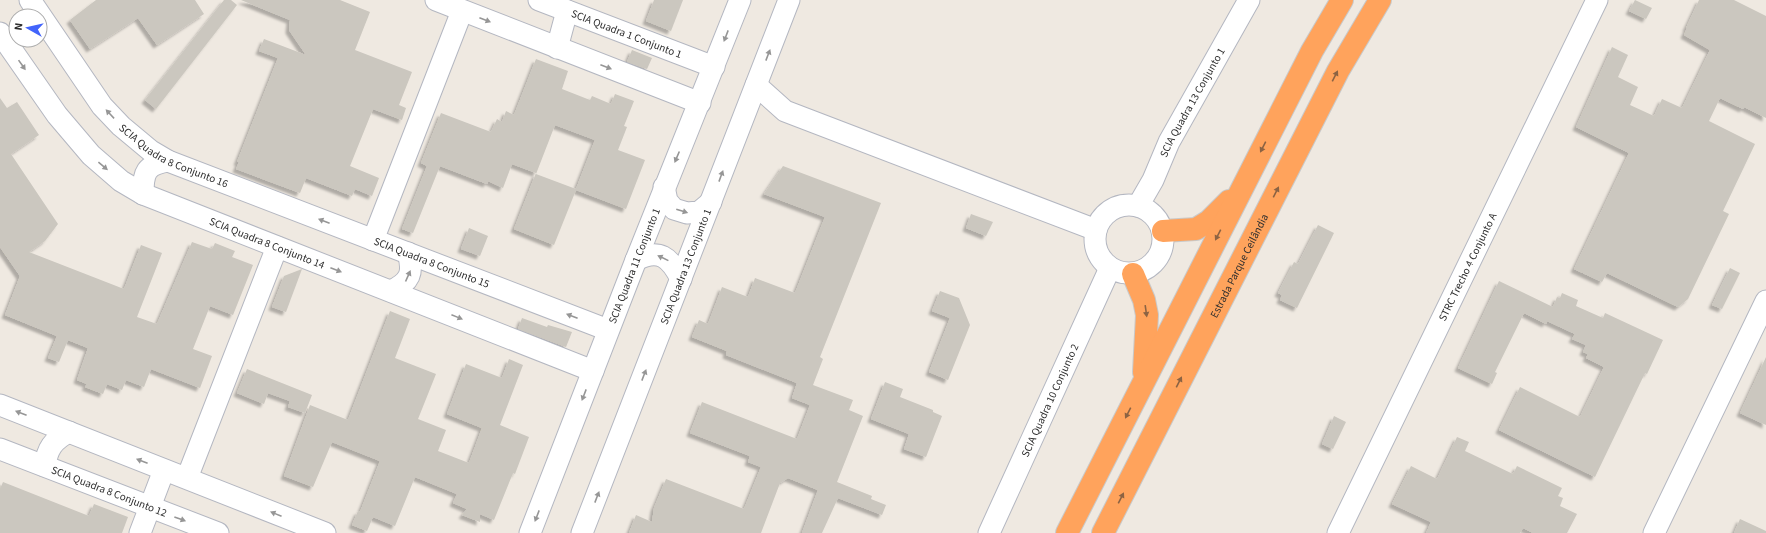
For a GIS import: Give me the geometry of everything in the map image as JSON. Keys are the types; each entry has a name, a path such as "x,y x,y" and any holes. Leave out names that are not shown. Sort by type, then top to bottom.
{"highway":[{"path":"1067,533 1312,51 1342,0"},
{"name":"Estrada Parque Ceilândia","path":"1103,533 1334,78 1380,0"},
{"path":"1163,231 1196,228 1208,221 1242,188"},
{"path":"1133,274 1144,300 1147,315 1143,382"}],"street":[{"name":"SCIA Quadra 8 Conjunto 16","path":"30,0 102,106 121,126 151,150 168,161 373,240"},
{"path":"436,0 700,103"},
{"name":"SCIA Quadra 1 Conjunto 1","path":"539,0 714,67"},
{"name":"SCIA Quadra 11 Conjunto 1","path":"530,533 664,187 700,103 740,0"},
{"name":"SCIA Quadra 13 Conjunto 1","path":"582,533 789,0"},
{"name":"SCIA Quadra 13 Conjunto 1","path":"1138,206 1153,180 1169,142 1249,0"},
{"name":"STRC Trecho 4 Conjunto A","path":"1338,533 1597,0"},
{"name":"SCIA Quadra 8 Conjunto 15","path":"462,11 373,240 608,330"},
{"path":"557,48 568,11"},
{"name":"SCIA Quadra 8 Conjunto 14","path":"0,33 57,115 91,156 120,181 143,194 277,248 391,291 593,371"},
{"path":"756,85 785,111 1096,230"},
{"path":"745,112 785,111"},
{"path":"143,194 143,181 146,170 155,163 168,161"},
{"path":"664,187 668,201 674,209 687,214 699,212 711,202"},
{"path":"1125,205 1138,206 1150,212 1159,221 1163,231 1163,246 1158,259 1147,269 1133,274 1122,274 1110,268 1101,260 1096,249 1096,230 1103,217 1110,211 1125,205"},
{"path":"186,478 277,248"},
{"path":"391,291 402,286 409,277 411,265 408,253"},
{"path":"636,260 645,255 658,254 668,259 675,267 681,279"},
{"name":"SCIA Quadra 10 Conjunto 2","path":"989,533 1110,268"},
{"path":"1654,533 1766,301"},
{"path":"0,405 186,478 304,529 325,533"},
{"path":"45,466 46,455 51,445 59,437 69,432"},
{"name":"SCIA Quadra 8 Conjunto 12","path":"0,449 214,532"},
{"path":"140,533 164,470"}],"building":[{"path":"96,0 195,0 204,14 157,45 138,18 90,49 70,20"},
{"path":"224,0 231,0 237,5 156,109 145,100"},
{"path":"241,0 340,0 370,12 355,50 412,72 399,105 406,108 402,120 373,109 350,166 379,178 372,196 355,189 352,196 306,178 300,193 236,169 239,162 237,162 278,58 259,51 264,39 306,55 289,30 290,20"},
{"path":"654,0 683,0 671,31 646,21"},
{"path":"1635,0 1652,8 1646,19 1629,11"},
{"path":"1699,0 1734,0 1766,16 1766,118 1744,107 1743,109 1720,98 1709,121 1755,144 1723,211 1729,214 1688,299 1678,307 1607,273 1602,282 1574,269 1629,153 1576,127 1612,47 1628,55 1618,77 1638,87 1630,105 1654,116 1662,99 1682,108 1710,50 1684,35"},
{"path":"632,50 652,58 647,69 627,62"},
{"path":"536,59 568,71 562,89 590,100 592,96 611,104 615,94 634,101 624,126 627,127 618,150 645,160 626,209 576,190 554,245 514,229 536,173 512,164 503,188 488,181 487,184 440,166 413,233 402,229 427,166 421,163 441,113 491,132 497,119 502,122 506,111 514,115","holes":["555,125 595,140 576,189 536,174"]},
{"path":"0,98 7,108 17,102 39,135 11,154 58,224 45,241 29,252 124,289 141,245 162,253 137,317 157,324 192,242 212,249 215,243 235,251 232,257 253,265 233,315 210,306 193,349 212,356 200,388 151,369 144,387 126,380 122,390 107,384 103,394 85,387 87,384 77,380 88,348 68,340 59,362 48,358 57,336 5,315 20,276 0,247"},
{"path":"783,166 881,203 820,357 823,359 813,385 853,400 849,410 863,416 837,482 872,496 871,499 886,505 882,515 838,498 822,533 802,533 818,490 788,478 780,483 761,533 629,533 636,515 652,522 654,508 666,479 744,509 761,467 748,462 750,456 690,433 702,402 797,439 810,405 792,398 797,383 726,355 727,351 692,337 699,320 708,324 722,287 748,297 755,278 795,293 825,217 764,194"},
{"path":"971,214 993,222 986,236 966,228"},
{"path":"1318,225 1334,233 1297,308 1280,300 1282,295 1278,293 1294,262 1298,264"},
{"path":"469,228 488,236 480,256 461,249"},
{"path":"1730,268 1740,273 1722,309 1712,305"},
{"path":"302,269 286,312 272,307 284,276"},
{"path":"1499,281 1553,307 1557,297 1560,298 1562,293 1578,300 1576,306 1603,318 1605,313 1663,340 1647,374 1645,373 1595,477 1499,430 1520,387 1580,417 1604,367 1586,358 1588,354 1583,352 1586,345 1572,339 1575,334 1547,321 1546,324 1524,313 1495,372 1497,373 1492,384 1458,368"},
{"path":"940,291 959,298 970,325 948,380 929,372 950,318 932,311"},
{"path":"390,311 410,319 395,358 436,374 418,419 446,430 438,451 469,463 482,428 447,414 466,364 502,378 509,359 523,365 500,425 529,437 515,474 513,473 494,520 480,514 480,522 462,515 467,509 453,503 457,494 415,477 395,526 373,517 367,531 352,525 358,511 360,512 380,461 332,442 313,487 284,476 310,405 348,420"},
{"path":"522,318 547,327 548,325 572,332 566,347 518,329"},
{"path":"1766,357 1766,425 1740,413"},
{"path":"247,369 312,395 305,413 288,407 290,401 268,393 264,404 237,393"},
{"path":"885,382 903,389 900,397 933,410 933,412 942,416 926,457 904,449 909,434 871,419"},
{"path":"1334,416 1346,422 1333,449 1322,444"},
{"path":"1457,437 1469,442 1465,451 1513,474 1517,466 1562,488 1558,496 1563,498 1560,506 1577,514 1567,533 1533,533 1523,528 1520,533 1426,533 1431,522 1392,504 1411,466 1437,479"},
{"path":"3,482 89,516 94,504 128,517 122,533 0,533 0,489"},
{"path":"1740,519 1766,531 1766,533 1734,533"}]}
